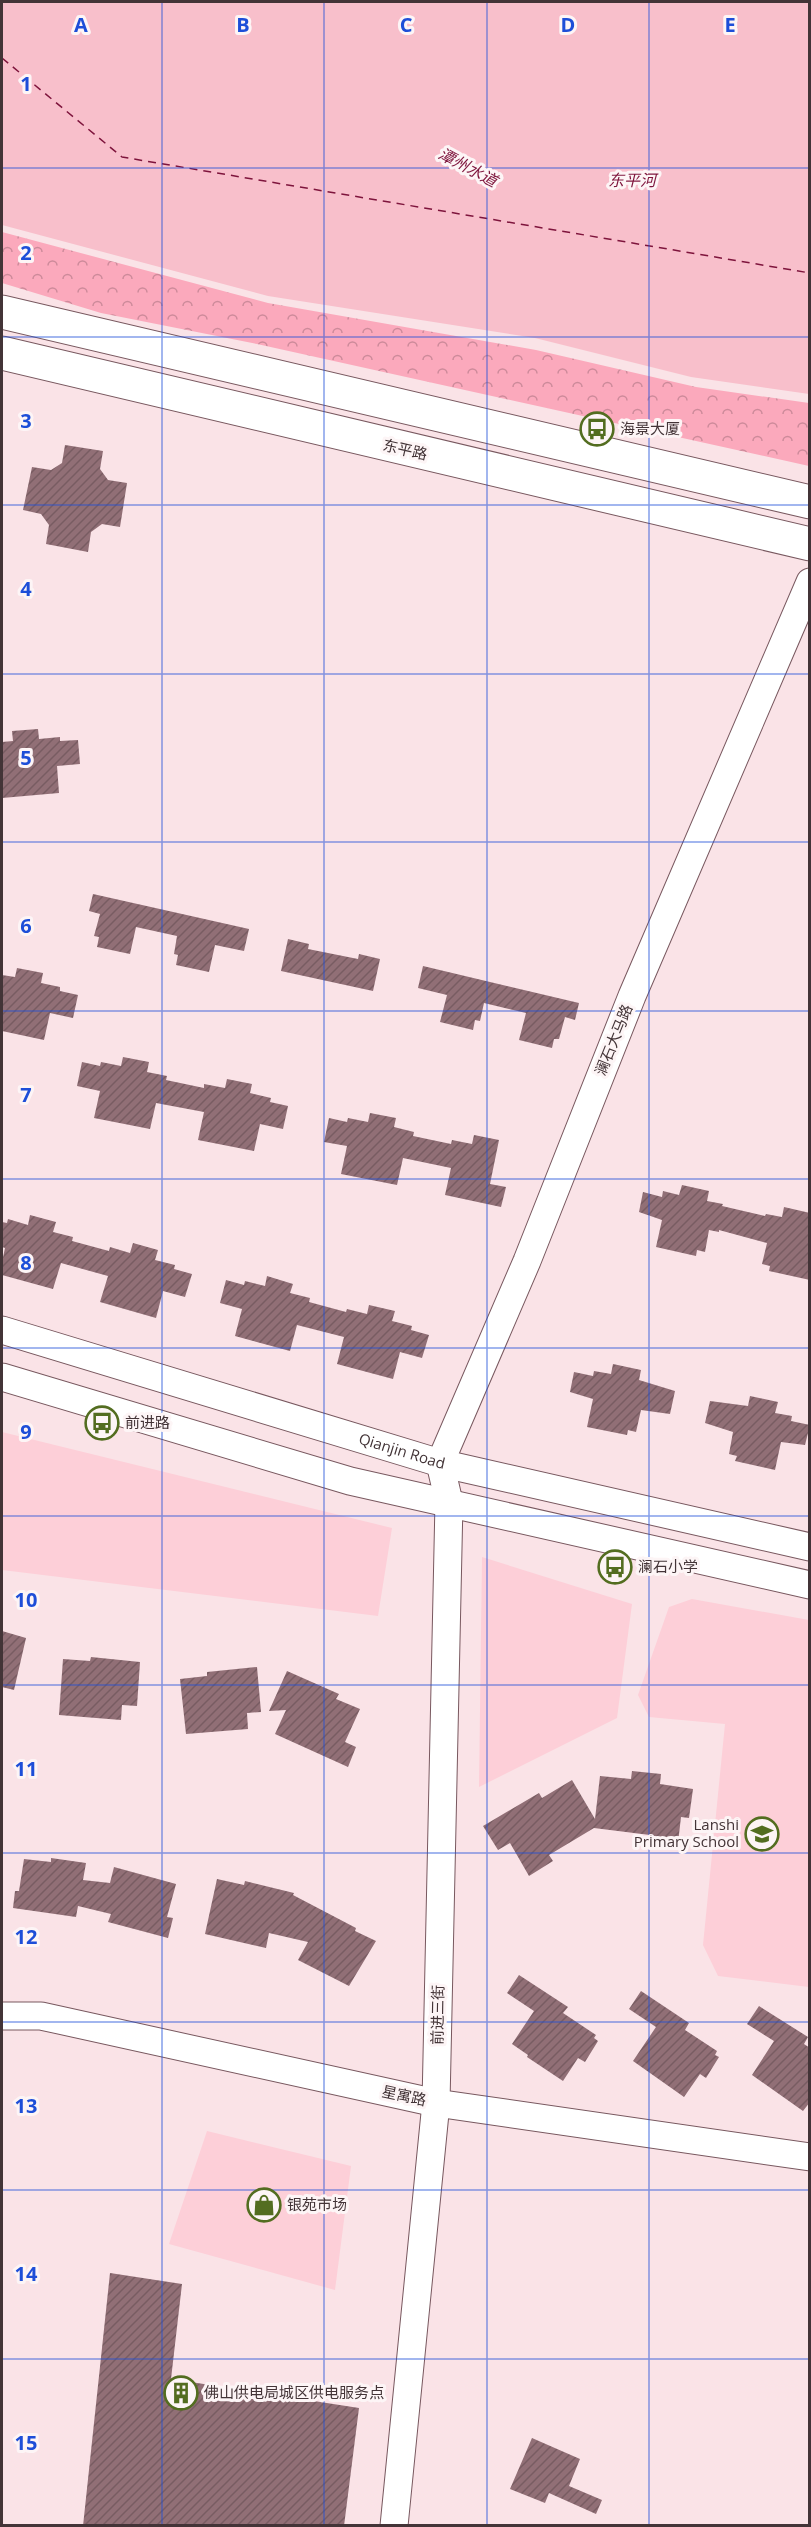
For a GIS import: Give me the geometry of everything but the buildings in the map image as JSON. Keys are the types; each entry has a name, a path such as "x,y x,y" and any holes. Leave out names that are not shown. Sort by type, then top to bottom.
{"main road":[{"path":"2,312 810,502"},
{"name":"东平路","path":"2,353 810,544"}],"street":[{"name":"澜石大马路","path":"440,1463 527,1261 632,996 810,582"},
{"name":"Qianjin Road","path":"2,1330 440,1463 810,1547"},
{"path":"2,1377 350,1481 810,1585"},
{"path":"440,1463 449,1502"},
{"name":"前进三街","path":"394,2526 436,2103 449,1502"},
{"name":"星寓路","path":"2,2016 41,2016 436,2103 810,2157"}],"shaded area":[{"path":"2,1432 392,1528 378,1616 2,1570"},
{"path":"482,1557 632,1604 617,1718 479,1787"},
{"name":"Lanshi Primary School","path":"692,1599 809,1620 809,1987 718,1976 703,1945 725,1724 649,1717 638,1695 669,1607"},
{"name":"银苑市场","path":"207,2131 351,2166 335,2290 169,2244"}],"green space":[{"path":"2,232 268,303 536,350 696,387 809,403 809,466 257,344 101,313 2,283"}],"water":[{"name":"东平河","path":"2,2 809,2 809,394 691,377 535,338 268,296 2,225"}],"ferry route":[{"path":"2,58 122,157 810,273"}],"place":[{"name":"海景大厦","path":"597,429"},
{"name":"前进路","path":"102,1423"},
{"name":"澜石小学","path":"615,1567"},
{"name":"Lanshi Primary School","path":"762,1834"},
{"name":"银苑市场","path":"264,2205"},
{"name":"佛山供电局城区供电服务点","path":"181,2393"}],"water label":[{"name":"潭州水道","path":"468,167"}]}
